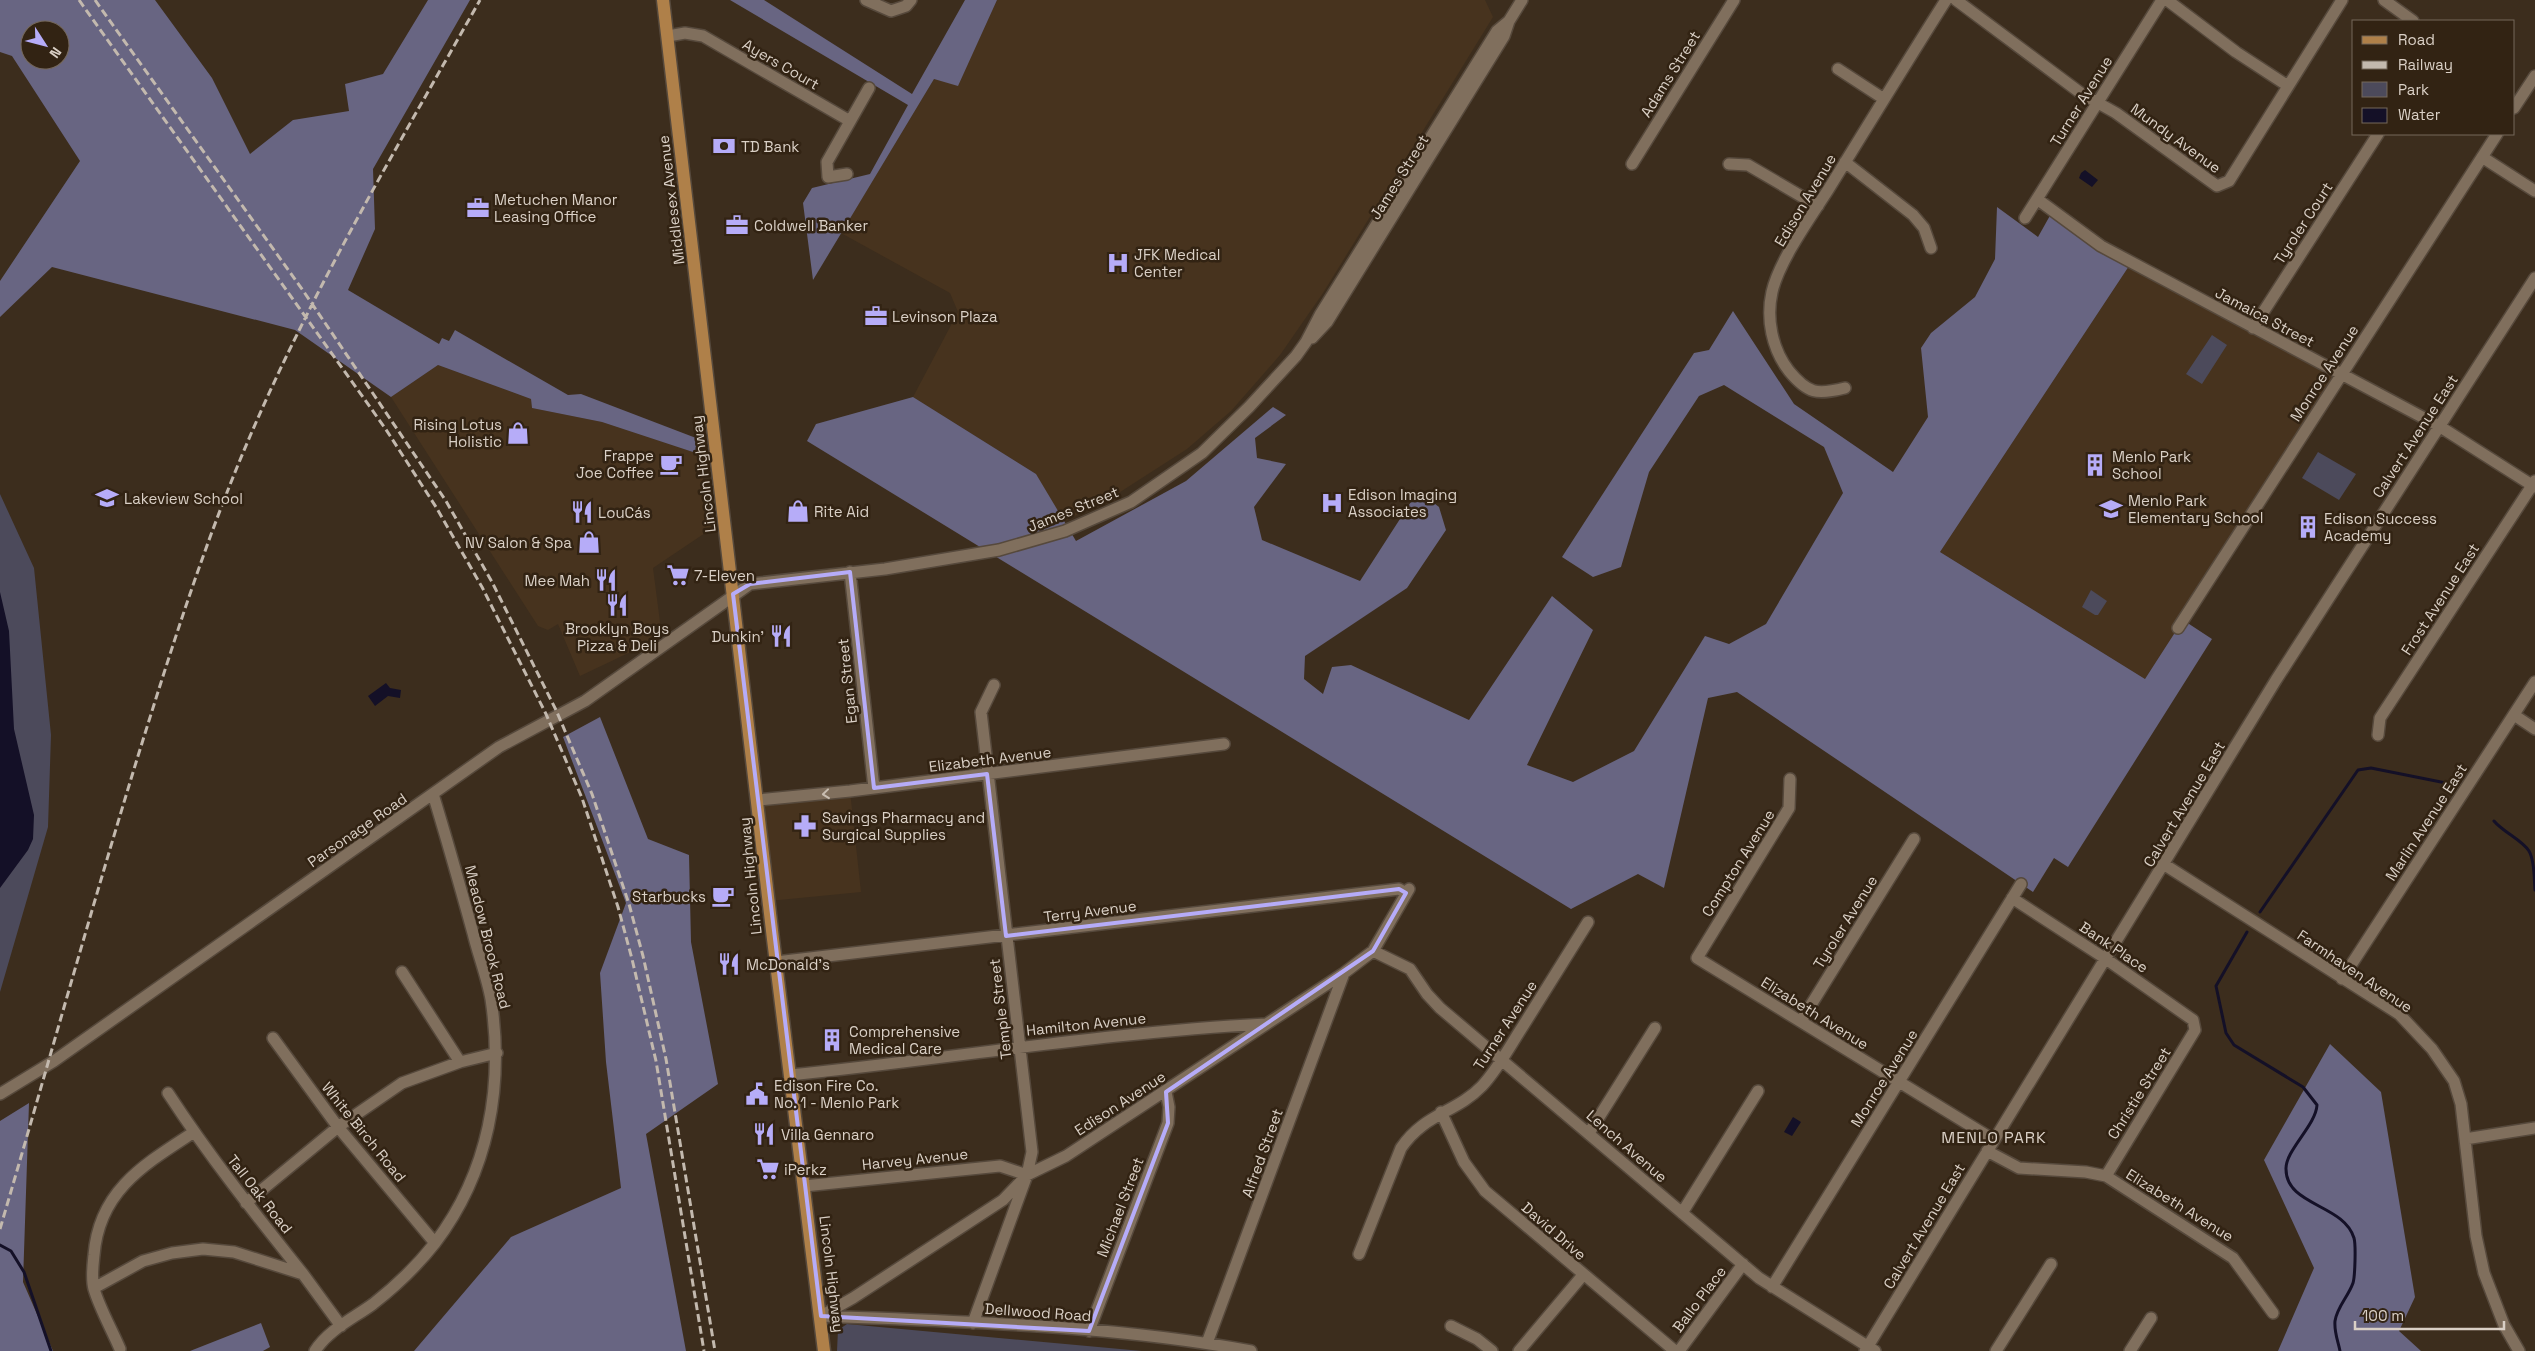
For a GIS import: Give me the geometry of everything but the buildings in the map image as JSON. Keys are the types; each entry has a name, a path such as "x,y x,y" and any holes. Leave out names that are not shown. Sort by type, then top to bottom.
{"main road":[{"name":"Middlesex Avenue","path":"664,0 710,396"},
{"name":"Lincoln Highway","path":"710,396 776,962 824,1351"}],"street":[{"path":"866,0 892,11 906,6 911,0"},
{"name":"James Street","path":"733,594 750,584 933,562 1028,543 1065,531 1131,502 1202,452 1271,385 1306,342 1318,334 1327,322 1499,44 1508,22 1522,0"},
{"name":"Adams Street","path":"1632,164 1734,0"},
{"name":"Edison Avenue","path":"1845,388 1823,393 1813,392 1801,384 1789,370 1776,347 1770,324 1771,294 1776,276 1946,0"},
{"name":"Mundy Avenue","path":"1956,0 2082,94 2116,112 2217,186 2229,181 2342,0"},
{"name":"Turner Avenue","path":"2025,218 2162,0"},
{"path":"2167,0 2236,52 2288,86"},
{"path":"2384,0 2413,20"},
{"name":"Ayers Court","path":"668,40 685,33 704,36 850,121"},
{"path":"1838,69 1884,99"},
{"path":"2516,100 2535,76"},
{"path":"847,174 828,177 827,162 869,88"},
{"name":"Tyroler Court","path":"2253,328 2377,135"},
{"name":"Monroe Avenue","path":"2178,628 2496,135"},
{"path":"2482,157 2535,191"},
{"path":"1845,162 1913,215 1924,228 1932,248"},
{"path":"1729,164 1748,165 1818,206"},
{"name":"Jamaica Street","path":"2037,199 2101,246 2439,426 2534,484"},
{"name":"Calvert Avenue East","path":"1869,1350 1987,1151 2165,865 2276,680 2535,278"},
{"name":"Frost Avenue East","path":"2378,735 2380,718 2534,484"},
{"name":"Egan Street","path":"850,572 874,788"},
{"name":"Parsonage Road","path":"0,1094 54,1061 500,747 585,701 733,594"},
{"name":"Marlin Avenue East","path":"2342,979 2535,682"},
{"name":"Temple Street","path":"973,1322 1026,1175 1032,1152 981,712 994,685"},
{"path":"2514,715 2535,729"},
{"name":"Elizabeth Avenue","path":"758,800 874,788 1224,744"},
{"name":"Compton Avenue","path":"1696,958 1789,808 1790,780"},
{"name":"Meadow Brook Road","path":"315,1351 324,1339 402,1279 435,1243 459,1208 478,1169 489,1128 497,1053 490,997 433,794"},
{"name":"Tyroler Avenue","path":"1801,1021 1914,839"},
{"name":"Farmhaven Avenue","path":"2165,865 2399,1014 2432,1049 2454,1081 2461,1104 2476,1236 2484,1273 2504,1325 2519,1351"},
{"name":"Monroe Avenue","path":"1772,1288 2021,884"},
{"name":"Terry Avenue","path":"776,962 1399,889 1407,891"},
{"name":"Edison Avenue","path":"821,1316 853,1298 1003,1200 1026,1175 1066,1156 1166,1092 1344,973 1373,951 1407,891"},
{"name":"Bank Place","path":"2012,898 2190,1016 2195,1025"},
{"name":"Turner Avenue","path":"1359,1254 1400,1148 1416,1128 1440,1112 1473,1095 1502,1060 1588,922"},
{"name":"Lench Avenue","path":"1373,951 1410,969 1427,994 1440,1008 1772,1288 1869,1350"},
{"name":"Elizabeth Avenue","path":"1696,958 1994,1140"},
{"path":"402,972 460,1062"},
{"name":"Alfred Street","path":"1207,1343 1344,973"},
{"name":"Hamilton Avenue","path":"790,1075 1019,1046 1219,1026 1266,1024"},
{"name":"Christie Street","path":"2106,1176 2192,1035 2195,1025"},
{"path":"1590,1133 1655,1028"},
{"name":"White Birch Road","path":"273,1038 338,1127 435,1243"},
{"path":"246,1202 338,1127 402,1084 460,1062 497,1053"},
{"path":"1682,1213 1758,1091"},
{"name":"Tall Oak Road","path":"168,1092 194,1132 341,1326"},
{"name":"Michael Street","path":"1089,1331 1168,1122 1169,1107 1166,1092"},
{"name":"David Drive","path":"1440,1112 1464,1162 1485,1191 1675,1351"},
{"path":"2465,1139 2535,1128"},
{"path":"120,1349 94,1288 92,1272 97,1232 114,1198 142,1166 194,1132"},
{"name":"Elizabeth Avenue","path":"1987,1151 2019,1168 2086,1172 2106,1176 2233,1258 2273,1313"},
{"name":"Harvey Avenue","path":"804,1186 1000,1166 1026,1175"},
{"path":"94,1288 144,1261 172,1253 203,1249 234,1252 303,1274"},
{"name":"Ballo Place","path":"1679,1351 1743,1264"},
{"path":"1996,1351 2051,1264"},
{"path":"1519,1351 1583,1275"},
{"name":"Dellwood Road","path":"821,1316 973,1322 1089,1331 1207,1343 1252,1351"},
{"path":"2130,1351 2151,1318"},
{"path":"1451,1326 1477,1339 1492,1351"}],"highlighted area":[{"path":"850,572 874,788 987,774 1006,936 1399,889 1406,893 1373,951 1166,1092 1168,1123 1089,1331 821,1316 733,594 750,584"}],"shaded area":[{"path":"0,0 155,0 212,78 250,154 293,120 349,111 345,84 383,74 428,0 470,0 373,169 375,229 348,290 439,344 442,338 449,341 455,330 568,395 581,394 696,438 699,454 602,422 532,408 531,399 438,365 391,397 295,330 52,267 0,317 0,281 80,161 21,70 70,70 70,20 20,20 20,68 12,56 0,52"},
{"path":"730,0 764,0 912,94 965,0 997,0 958,86 934,79 813,280 803,203 812,188 870,174 908,105"},
{"name":"JFK Medical Center","path":"997,0 1485,0 1493,17 1323,293 1280,355 1231,411 1187,449 1117,494 1059,524 1036,474 913,397 958,312 950,293 841,233 934,79 958,85"},
{"path":"1997,207 2038,237 2052,212 2131,263 1940,552 2145,679 2183,620 2212,639 2068,867 2054,858 2033,892 1737,692 1708,698 1664,888 1638,874 1571,909 807,441 816,424 913,397 1036,474 1076,541 1186,481 1273,407 1286,415 1255,438 1257,458 1286,464 1254,507 1262,540 1360,581 1418,491 1439,507 1446,530 1407,588 1305,656 1304,679 1323,694 1332,667 1351,665 1469,720 1552,596 1593,630 1527,765 1573,782 1634,751 1705,636 1729,644 1766,624 1843,493 1824,447 1724,385 1699,396 1649,472 1621,567 1593,577 1562,557 1694,353 1709,350 1733,311 1794,404 1893,472 1928,417 1921,348 1931,333 1975,297 1995,259"},
{"name":"Menlo Park Elementary School","path":"2131,263 2341,375 2145,679 1940,552"},
{"path":"438,365 531,399 532,408 602,422 699,454 711,529 653,568 660,622 663,629 641,647 580,676 558,624 548,630 538,626 391,397"},
{"path":"600,717 648,839 689,855 691,942 718,1084 646,1134 686,1351 414,1351 511,1237 621,1188 606,1062 600,973 626,903 563,737"},
{"path":"850,791 861,892 769,901 758,800"},
{"path":"2330,1044 2381,1092 2415,1297 2399,1331 2421,1351 2278,1351 2314,1268 2264,1160"},
{"path":"29,1103 23,1282 53,1351 0,1351 0,1121"},
{"path":"261,1323 270,1347 263,1351 190,1351"}],"green space":[{"path":"2212,335 2227,345 2202,384 2186,374"},
{"path":"2318,452 2356,474 2339,500 2302,478"},
{"path":"0,494 34,568 51,735 48,827 0,992"},
{"path":"2091,590 2107,601 2098,615 2082,607"},
{"path":"847,1324 1142,1351 837,1351 838,1330"}],"water":[{"path":"2085,170 2098,180 2092,187 2079,178"},
{"path":"0,592 9,631 14,729 34,815 33,839 28,850 0,888"},
{"path":"386,683 390,688 401,690 400,698 388,696 375,706 368,696"},
{"path":"1793,1117 1801,1122 1792,1136 1784,1132"}],"waterway":[{"path":"2260,912 2358,770 2371,768 2456,785"},
{"path":"2494,821 2522,843 2529,851 2533,865 2535,890"},
{"path":"2247,932 2216,986 2226,1033 2234,1045 2303,1087 2317,1105 2312,1121 2290,1154 2286,1169 2289,1181 2295,1191 2339,1218 2348,1227 2354,1238 2355,1261 2353,1283 2338,1311 2335,1321 2340,1351"},
{"path":"0,1245 11,1251 24,1272 51,1351"}],"railway":[{"path":"79,0 385,428 436,507 482,587 546,714 582,798 618,907 632,959 656,1061 704,1351"},
{"path":"95,0 304,292 446,501 492,582 556,710 592,794 629,904 643,956 666,1059 715,1351"},
{"path":"0,1229 85,933 161,681 225,496 293,342 384,170 480,0"}],"place":[{"name":"TD Bank","path":"724,146"},
{"name":"Metuchen Manor Leasing Office","path":"478,208"},
{"name":"Coldwell Banker","path":"737,225"},
{"name":"JFK Medical Center","path":"1118,263"},
{"name":"Levinson Plaza","path":"876,316"},
{"name":"Rising Lotus Holistic","path":"518,433"},
{"name":"Frappe Joe Coffee","path":"671,464"},
{"name":"Menlo Park School","path":"2095,465"},
{"name":"Lakeview School","path":"107,498"},
{"name":"Edison Imaging Associates","path":"1332,503"},
{"name":"Menlo Park Elementary School","path":"2111,509"},
{"name":"Rite Aid","path":"798,511"},
{"name":"LouCás","path":"582,512"},
{"name":"Edison Success Academy","path":"2308,527"},
{"name":"NV Salon & Spa","path":"589,542"},
{"name":"7-Eleven","path":"678,575"},
{"name":"Mee Mah","path":"606,580"},
{"name":"Brooklyn Boys Pizza & Deli","path":"617,605"},
{"name":"Dunkin'","path":"781,636"},
{"name":"Savings Pharmacy and Surgical Supplies","path":"805,826"},
{"name":"Starbucks","path":"723,896"},
{"name":"McDonald's","path":"729,964"},
{"name":"Comprehensive Medical Care","path":"832,1040"},
{"name":"Edison Fire Co. No. 1 - Menlo Park","path":"757,1094"},
{"name":"Villa Gennaro","path":"764,1134"},
{"name":"iPerkz","path":"768,1169"}],"district":[{"name":"MENLO PARK","path":"1994,1137"}]}
